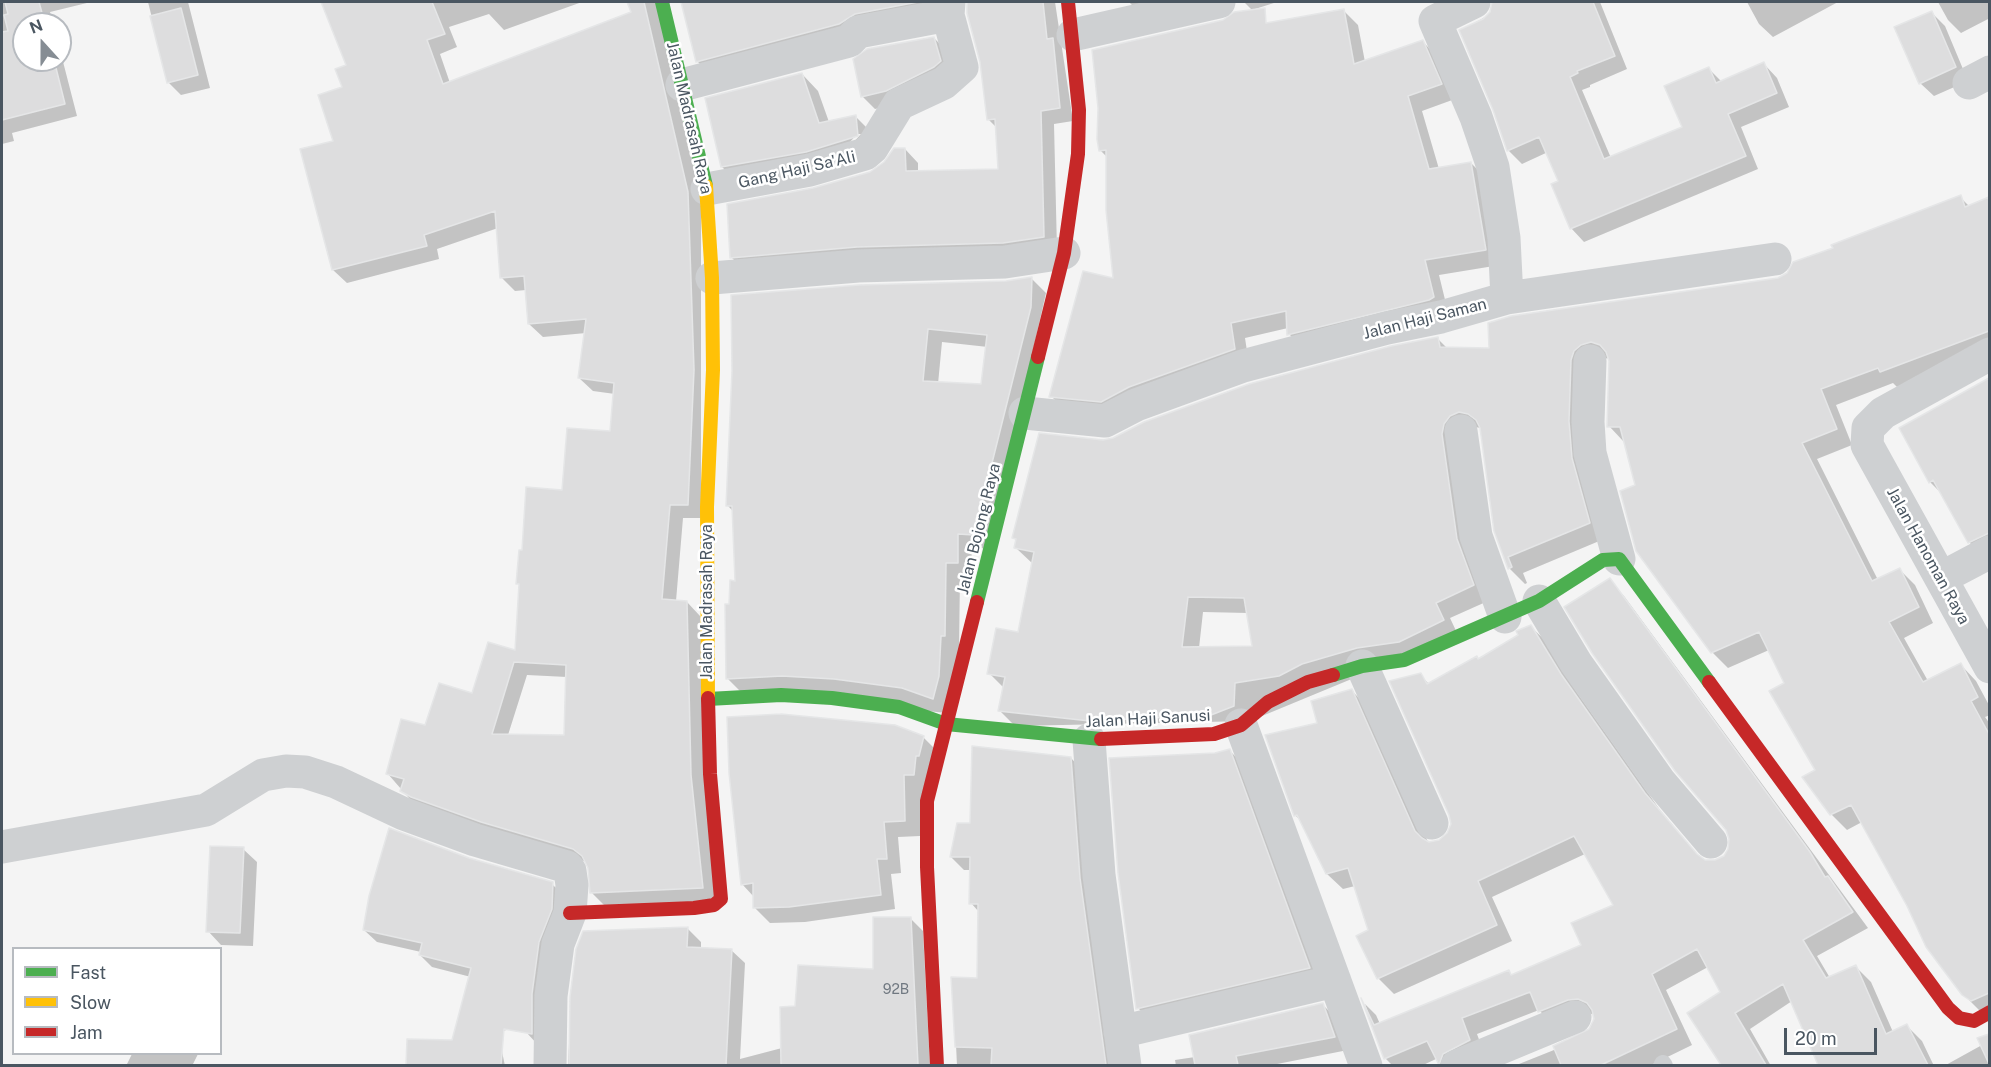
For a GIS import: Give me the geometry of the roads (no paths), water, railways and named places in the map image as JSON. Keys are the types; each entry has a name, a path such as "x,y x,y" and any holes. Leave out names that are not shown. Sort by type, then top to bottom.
{"street":[{"name":"Jalan Madrasah Raya","path":"570,913 694,908 714,905 721,899 722,888 710,774 708,699 707,518 713,370 712,278 707,189 662,2"},
{"name":"Jalan Bojong Raya","path":"937,1065 927,867 927,801 1026,413 1064,253 1078,154 1079,110 1068,2"},
{"path":"1073,35 1219,2"},
{"name":"Jalan Haji Saman","path":"1026,413 1105,421 1136,405 1243,366 1387,328 1441,317 1507,298 1504,238 1493,167 1476,117 1430,11 1474,2"},
{"path":"682,85 849,41 858,32 949,8"},
{"name":"Gang Haji Sa'Ali","path":"707,189 810,170 865,154 872,148 898,104 944,83 962,67 949,8"},
{"path":"712,278 858,266 1005,262 1064,253"},
{"path":"1507,298 1775,260"},
{"name":"Jalan Hanoman Raya","path":"1989,354 1883,413 1868,428 1867,445 1989,667"},
{"path":"1590,361 1590,453 1619,559 1948,1008 1959,1018 1974,1020 1989,1012"},
{"path":"1461,431 1476,536 1505,617"},
{"path":"1941,578 1989,552"},
{"name":"Jalan Haji Sanusi","path":"708,699 781,695 832,698 899,707 946,724 1089,740 1214,734 1241,725 1268,702 1298,687 1362,666 1404,660 1539,601 1604,560 1619,559"},
{"path":"1539,601 1576,663 1660,782 1711,842"},
{"path":"1362,666 1432,823"},
{"path":"1241,725 1366,1065"},
{"path":"1089,740 1099,875 1125,1065"},
{"path":"2,847 206,810 263,775 275,771 305,772 336,782 404,814 444,829 567,867 570,871 572,885 570,913 558,944 551,996 550,1065"},
{"path":"1120,1032 1335,981"},
{"path":"1457,1065 1575,1017"}]}
